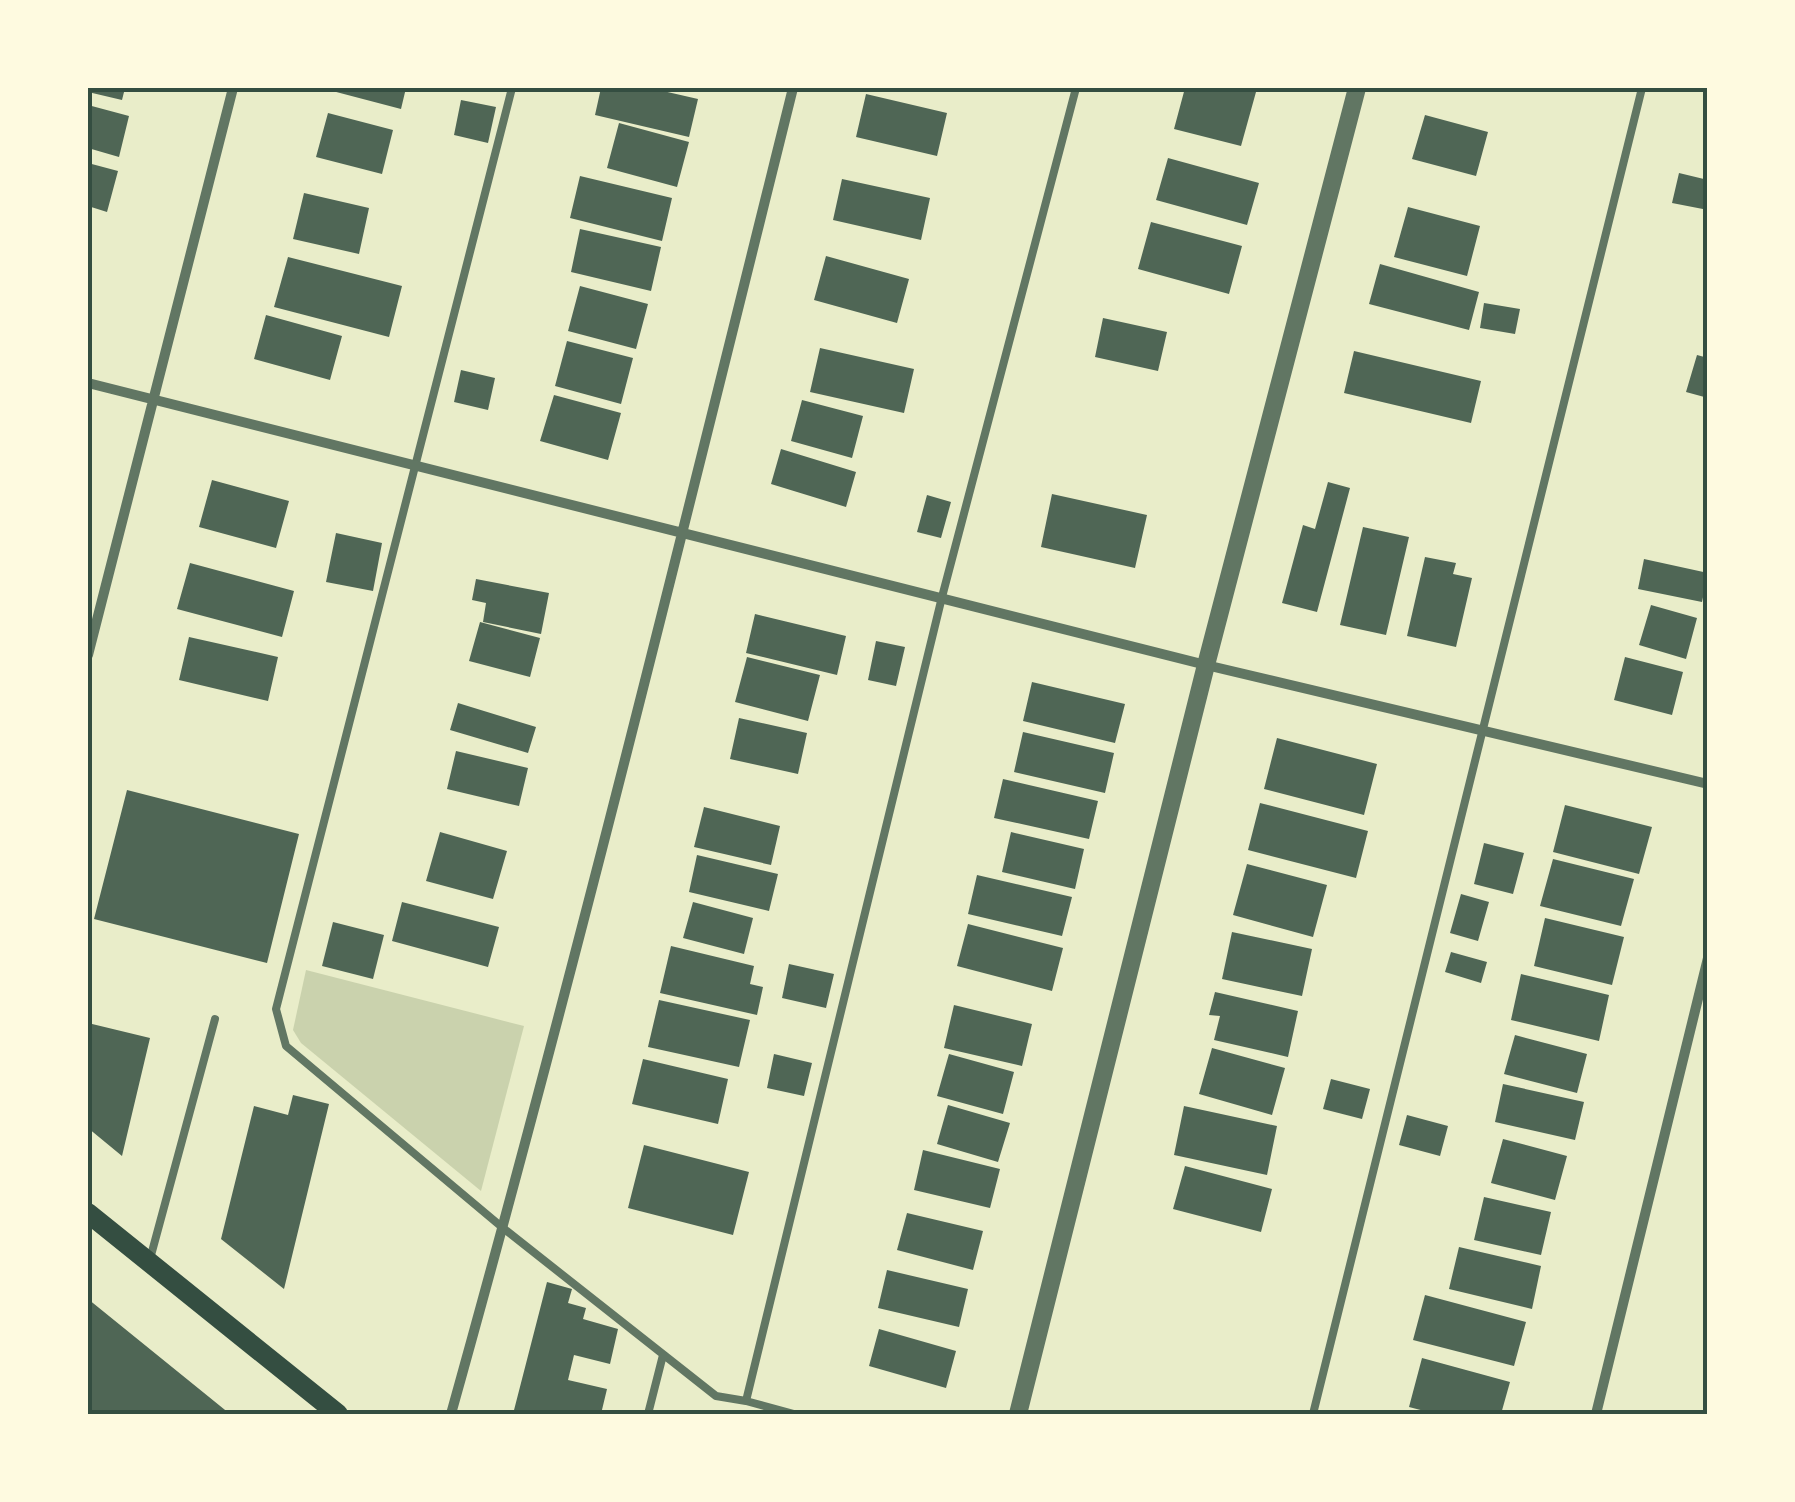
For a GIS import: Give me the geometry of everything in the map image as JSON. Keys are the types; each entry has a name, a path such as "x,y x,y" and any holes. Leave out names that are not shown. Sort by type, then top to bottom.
{"main road":[{"path":"88,1213 338,1414"}],"street":[{"path":"88,655 233,88"},
{"path":"452,1414 682,534 793,88"},
{"path":"1018,1414 1206,664 1357,88"},
{"path":"88,383 1206,664 1708,784"},
{"path":"1596,1414 1708,958"}],"lane":[{"path":"512,88 276,1010 286,1046 503,1228 663,1355 716,1396 794,1414"},
{"path":"746,1401 942,597 1076,88"},
{"path":"1313,1414 1642,88"},
{"path":"148,1263 215,1018"},
{"path":"648,1414 663,1355"}],"green space":[{"path":"306,970 524,1026 481,1191 301,1043 293,1030"}],"building":[{"path":"88,88 125,88 122,100 88,92"},
{"path":"321,88 406,88 401,109"},
{"path":"601,88 650,88 698,99 689,137 595,115"},
{"path":"1185,88 1240,88 1256,92 1241,146 1174,129"},
{"path":"866,94 947,113 937,156 856,137"},
{"path":"461,100 496,107 488,143 454,135"},
{"path":"88,105 129,116 119,157 88,148"},
{"path":"328,113 393,130 382,174 316,157"},
{"path":"1425,115 1488,132 1476,176 1412,159"},
{"path":"619,123 689,142 677,187 607,168"},
{"path":"1168,158 1259,183 1247,225 1156,200"},
{"path":"88,163 118,171 107,212 88,206"},
{"path":"1679,173 1708,180 1708,210 1672,203"},
{"path":"580,176 672,198 662,241 570,218"},
{"path":"842,179 930,198 921,240 833,220"},
{"path":"304,193 369,208 359,254 293,239"},
{"path":"1408,207 1480,226 1467,276 1394,257"},
{"path":"1151,222 1242,246 1229,294 1138,269"},
{"path":"580,229 661,247 651,291 571,272"},
{"path":"826,256 909,279 897,323 814,300"},
{"path":"288,257 402,286 389,337 274,307"},
{"path":"1380,264 1479,292 1469,330 1369,304"},
{"path":"580,286 648,304 636,349 568,331"},
{"path":"1484,303 1520,309 1515,334 1480,328"},
{"path":"266,315 342,336 330,380 254,359"},
{"path":"1103,318 1167,332 1158,371 1095,357"},
{"path":"567,341 633,358 621,404 555,386"},
{"path":"820,348 914,369 904,413 810,392"},
{"path":"1354,351 1481,381 1471,423 1344,393"},
{"path":"1697,355 1708,358 1708,398 1686,392"},
{"path":"461,370 495,378 488,410 454,402"},
{"path":"554,395 621,413 608,460 540,441"},
{"path":"802,400 863,416 852,458 791,441"},
{"path":"781,449 856,472 846,507 771,484"},
{"path":"212,480 289,501 276,548 199,527"},
{"path":"1328,482 1350,488 1317,612 1282,603 1303,525 1315,529"},
{"path":"1052,494 1147,515 1135,568 1041,547"},
{"path":"927,495 951,502 941,538 917,532"},
{"path":"1363,527 1409,537 1386,635 1340,625"},
{"path":"336,533 382,543 373,591 326,582"},
{"path":"1425,557 1456,563 1453,574 1472,578 1456,647 1407,636"},
{"path":"1644,559 1708,573 1702,602 1638,589"},
{"path":"190,563 294,591 282,637 177,609"},
{"path":"476,579 549,593 541,634 483,622 486,603 472,600"},
{"path":"1651,605 1697,618 1686,659 1639,645"},
{"path":"755,614 846,636 837,675 746,653"},
{"path":"480,622 540,638 530,677 469,661"},
{"path":"189,637 278,657 268,701 179,680"},
{"path":"876,641 905,647 896,686 868,680"},
{"path":"747,657 820,675 808,721 735,702"},
{"path":"1625,657 1683,672 1672,715 1614,700"},
{"path":"1032,682 1125,704 1115,743 1023,721"},
{"path":"458,703 536,727 528,753 450,730"},
{"path":"739,718 807,733 798,774 730,759"},
{"path":"1023,732 1114,753 1105,793 1014,772"},
{"path":"1277,738 1377,764 1364,815 1264,789"},
{"path":"456,751 528,768 519,806 447,789"},
{"path":"1003,779 1098,801 1089,839 994,818"},
{"path":"127,790 299,834 267,963 94,919"},
{"path":"1260,803 1368,831 1356,878 1248,850"},
{"path":"1565,805 1652,827 1639,874 1553,852"},
{"path":"704,807 780,826 771,865 694,847"},
{"path":"440,832 507,851 493,899 426,881"},
{"path":"1011,832 1084,849 1075,889 1002,872"},
{"path":"1484,843 1524,853 1513,894 1474,884"},
{"path":"697,855 778,874 769,911 689,892"},
{"path":"1553,859 1634,879 1621,926 1540,906"},
{"path":"1247,864 1327,885 1313,937 1233,915"},
{"path":"977,875 1072,897 1062,936 968,914"},
{"path":"1461,894 1489,902 1478,941 1450,933"},
{"path":"402,902 499,927 488,967 392,941"},
{"path":"693,902 753,918 744,954 683,938"},
{"path":"1545,918 1624,937 1612,985 1534,966"},
{"path":"333,922 384,935 373,979 322,966"},
{"path":"968,924 1063,948 1052,991 957,966"},
{"path":"1232,932 1312,949 1302,996 1222,979"},
{"path":"671,946 754,966 750,984 763,987 757,1015 660,993"},
{"path":"1451,952 1487,962 1481,983 1445,972"},
{"path":"789,964 834,974 826,1008 782,998"},
{"path":"1521,974 1609,995 1599,1041 1511,1020"},
{"path":"1215,992 1298,1011 1288,1057 1214,1040 1220,1016 1209,1015"},
{"path":"659,1000 750,1020 739,1067 648,1047"},
{"path":"954,1005 1032,1024 1022,1066 944,1048"},
{"path":"88,1023 150,1038 122,1156 88,1128"},
{"path":"1515,1035 1587,1054 1577,1093 1504,1074"},
{"path":"1212,1048 1285,1068 1272,1115 1199,1094"},
{"path":"774,1054 812,1063 804,1096 767,1088"},
{"path":"949,1054 1014,1072 1003,1114 937,1096"},
{"path":"643,1059 728,1079 718,1124 632,1104"},
{"path":"1331,1079 1370,1089 1362,1119 1323,1109"},
{"path":"1503,1084 1584,1102 1575,1140 1495,1122"},
{"path":"293,1095 329,1104 284,1289 221,1239 254,1106 288,1115"},
{"path":"948,1105 1010,1123 998,1162 937,1144"},
{"path":"1184,1106 1277,1126 1267,1175 1174,1155"},
{"path":"1407,1115 1448,1126 1440,1156 1399,1145"},
{"path":"1503,1139 1567,1156 1555,1200 1491,1183"},
{"path":"644,1145 749,1172 733,1235 628,1208"},
{"path":"923,1150 1000,1169 990,1208 914,1190"},
{"path":"1185,1166 1272,1189 1261,1232 1173,1209"},
{"path":"1484,1197 1551,1212 1541,1255 1474,1240"},
{"path":"907,1213 983,1231 973,1270 897,1250"},
{"path":"1459,1247 1541,1266 1532,1309 1449,1289"},
{"path":"887,1270 968,1289 959,1327 878,1308"},
{"path":"547,1282 572,1289 568,1303 586,1308 583,1319 618,1329 610,1364 574,1355 568,1380 607,1389 601,1414 513,1414"},
{"path":"1425,1295 1526,1322 1514,1366 1413,1340"},
{"path":"88,1299 230,1414 88,1414"},
{"path":"879,1329 956,1351 946,1388 869,1366"},
{"path":"1422,1358 1510,1382 1501,1414 1436,1414 1409,1407"}]}
